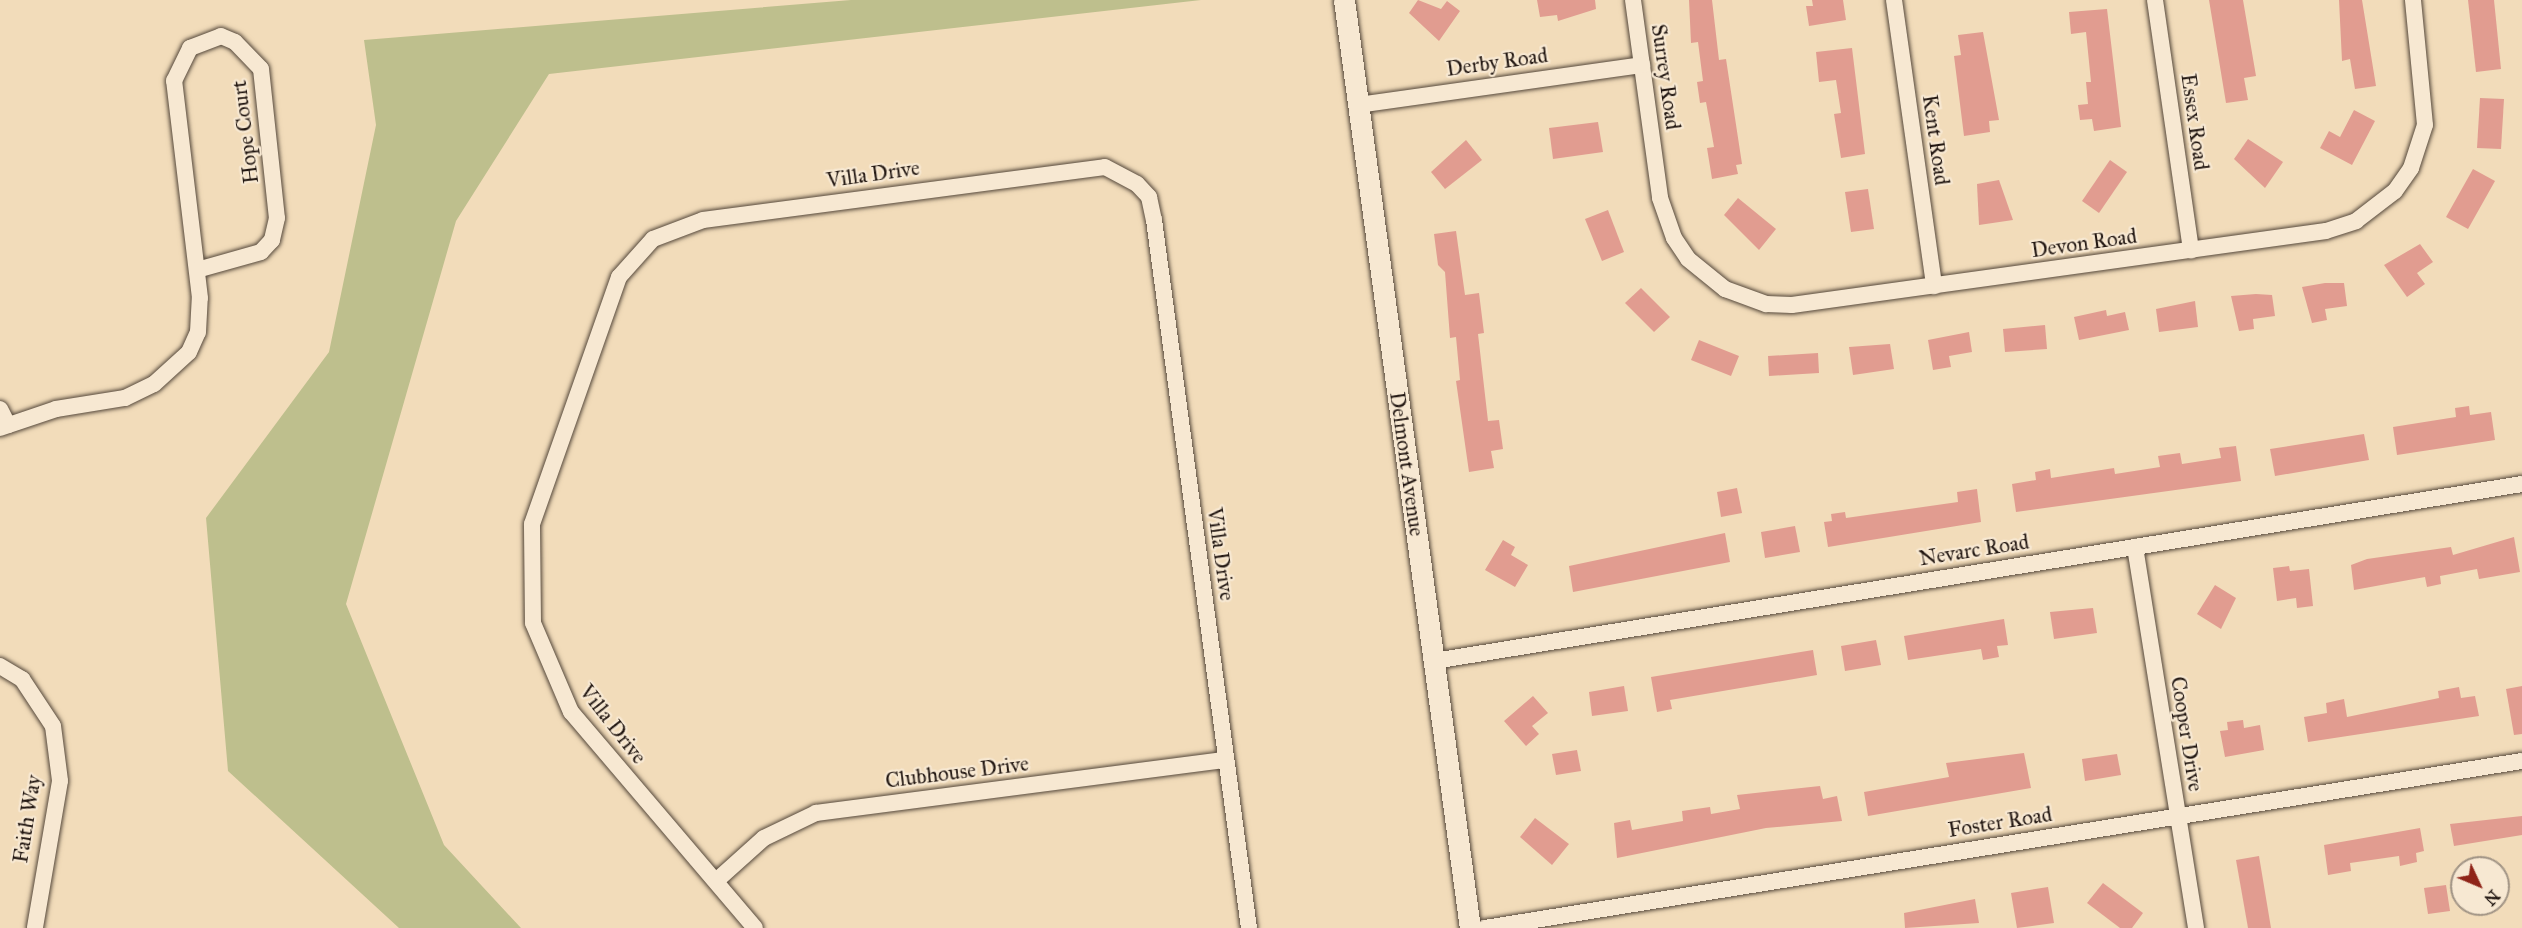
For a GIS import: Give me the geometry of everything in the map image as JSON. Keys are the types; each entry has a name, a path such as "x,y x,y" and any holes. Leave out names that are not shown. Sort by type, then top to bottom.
{"street":[{"name":"Delmont Avenue","path":"1344,0 1470,928"},
{"name":"Surrey Road","path":"1633,0 1655,161"},
{"name":"Kent Road","path":"1894,0 1934,286"},
{"name":"Essex Road","path":"2155,0 2191,250"},
{"name":"Devon Road","path":"1655,161 1674,238 1704,274 1741,297 1792,305 2340,227 2378,207 2395,190 2411,168 2425,125 2413,0"},
{"name":"Hope Court","path":"4,427 56,409 125,398 162,378 189,352 198,332 197,270 174,81 190,48 221,36 235,42 261,69 277,218 272,240 261,252 197,270"},
{"name":"Derby Road","path":"1358,105 1642,65"},
{"name":"Villa Drive","path":"756,928 571,712 545,662 533,623 528,582 532,524 619,277 653,239 703,220 1082,168 1105,167 1137,184 1149,197 1154,220 1249,928"},
{"path":"0,409 4,427"},
{"name":"Nevarc Road","path":"1434,661 2522,484"},
{"name":"Cooper Drive","path":"2135,547 2196,928"},
{"name":"Faith Way","path":"0,666 22,679 53,726 60,781 35,928"},
{"name":"Clubhouse Drive","path":"716,881 764,838 816,813 1226,760"},
{"name":"Foster Road","path":"1485,928 2522,761"}],"green space":[{"path":"851,0 1201,0 549,74 456,221 346,604 444,845 521,928 399,928 228,771 206,518 329,352 376,125 364,40"}],"building":[{"path":"1418,0 1441,9 1447,1 1460,11 1439,41 1409,13"},
{"path":"1537,0 1595,0 1596,9 1558,21 1557,15 1540,17"},
{"path":"1689,0 1712,0 1719,60 1726,59 1742,164 1736,165 1738,174 1712,179 1707,148 1714,147 1706,102 1700,103 1697,82 1703,81 1698,42 1691,43"},
{"path":"1812,0 1843,0 1846,20 1809,26 1806,6 1813,6"},
{"path":"2209,0 2243,0 2256,76 2244,78 2248,100 2226,103"},
{"path":"2339,0 2362,0 2376,86 2355,89 2350,59 2342,61"},
{"path":"2468,0 2494,0 2501,69 2476,72"},
{"path":"2107,9 2121,127 2094,131 2092,119 2080,120 2078,105 2088,104 2086,82 2091,82 2086,32 2071,34 2069,12"},
{"path":"1983,32 1999,120 1989,121 1990,132 1964,136 1954,56 1961,55 1958,35"},
{"path":"1852,48 1865,154 1841,158 1834,114 1841,113 1836,80 1819,82 1816,52"},
{"path":"2480,98 2504,99 2501,149 2477,148"},
{"path":"2354,110 2375,121 2352,165 2320,148 2329,131 2340,137"},
{"path":"1598,122 1603,152 1553,159 1549,128"},
{"path":"2248,139 2283,162 2265,188 2234,159"},
{"path":"1466,140 1482,160 1445,189 1431,172"},
{"path":"2110,160 2127,172 2099,213 2082,201"},
{"path":"2473,169 2495,181 2468,229 2446,217"},
{"path":"1999,180 2013,220 1979,225 1977,184"},
{"path":"1868,189 1874,229 1851,232 1845,192"},
{"path":"1738,198 1776,229 1759,250 1724,215"},
{"path":"1608,210 1624,252 1602,261 1585,219"},
{"path":"1456,231 1465,295 1479,293 1484,333 1478,334 1488,421 1499,420 1503,449 1491,451 1494,468 1469,472 1456,381 1460,380 1456,337 1450,338 1445,272 1438,265 1434,234"},
{"path":"2420,244 2433,262 2417,273 2425,284 2407,297 2384,265"},
{"path":"2325,283 2344,283 2347,306 2325,309 2327,320 2312,323 2302,287"},
{"path":"1641,288 1670,317 1654,332 1625,303"},
{"path":"2272,295 2275,316 2253,319 2254,329 2239,331 2231,296"},
{"path":"2195,301 2198,327 2159,332 2156,309"},
{"path":"2106,310 2107,316 2125,312 2129,330 2079,340 2074,317"},
{"path":"2045,325 2047,349 2005,352 2003,329"},
{"path":"1969,332 1972,352 1949,356 1951,367 1933,370 1928,340"},
{"path":"1699,340 1739,356 1731,376 1691,360"},
{"path":"1890,344 1894,369 1853,375 1849,347"},
{"path":"1818,353 1819,373 1769,376 1768,356"},
{"path":"2469,406 2470,415 2491,412 2495,440 2397,455 2393,427 2456,417 2455,408"},
{"path":"2364,434 2369,460 2275,476 2270,449"},
{"path":"2236,446 2241,481 2016,512 2012,484 2036,480 2035,472 2050,469 2051,478 2114,468 2115,474 2160,467 2158,456 2180,453 2182,464 2221,458 2219,448"},
{"path":"1737,488 1742,513 1721,517 1717,492"},
{"path":"1977,489 1981,522 1828,547 1824,522 1832,521 1831,514 1845,512 1846,518 1958,502 1957,492"},
{"path":"1795,526 1800,552 1765,558 1761,532"},
{"path":"1725,533 1730,562 1573,592 1569,566"},
{"path":"2514,537 2520,572 2479,579 2477,569 2440,576 2441,584 2427,587 2425,577 2354,590 2351,565 2367,559 2451,547 2453,555"},
{"path":"1503,540 1515,547 1511,555 1528,565 1515,587 1485,570"},
{"path":"2289,566 2290,571 2309,569 2313,606 2297,608 2296,598 2277,601 2273,568"},
{"path":"2215,585 2236,598 2221,629 2197,614"},
{"path":"2093,608 2097,633 2054,639 2050,612"},
{"path":"2004,619 2008,645 1997,646 1999,657 1983,660 1981,649 1908,660 1904,636"},
{"path":"1876,640 1881,665 1845,671 1841,646"},
{"path":"1813,650 1817,675 1670,700 1672,709 1657,712 1651,677"},
{"path":"1624,686 1628,711 1592,716 1589,692"},
{"path":"2522,686 2522,734 2514,735 2506,689"},
{"path":"2459,687 2461,698 2475,696 2479,716 2308,742 2304,717 2327,713 2326,703 2344,699 2347,717 2439,698 2438,691"},
{"path":"1533,696 1548,713 1532,726 1539,734 1526,746 1504,721"},
{"path":"2243,720 2244,728 2260,725 2264,750 2225,757 2220,731 2228,730 2227,722"},
{"path":"1577,750 1581,771 1556,775 1552,754"},
{"path":"2024,753 2031,788 1868,816 1864,792 1949,777 1946,763"},
{"path":"2117,754 2121,775 2085,781 2082,759"},
{"path":"1820,786 1823,799 1837,796 1842,821 1766,828 1617,858 1614,823 1630,820 1632,830 1683,821 1682,811 1710,807 1711,814 1740,809 1737,795"},
{"path":"2522,816 2522,835 2454,846 2450,824"},
{"path":"1535,818 1569,844 1552,865 1520,837"},
{"path":"2420,828 2424,851 2416,853 2417,862 2400,866 2399,856 2350,863 2351,871 2328,875 2324,845"},
{"path":"2259,856 2271,928 2248,928 2236,860"},
{"path":"2103,883 2143,913 2132,928 2120,928 2087,903"},
{"path":"2446,885 2450,911 2428,914 2424,888"},
{"path":"2048,887 2054,923 2017,928 2011,893"},
{"path":"1975,899 1979,923 1905,928 1904,913"}]}
